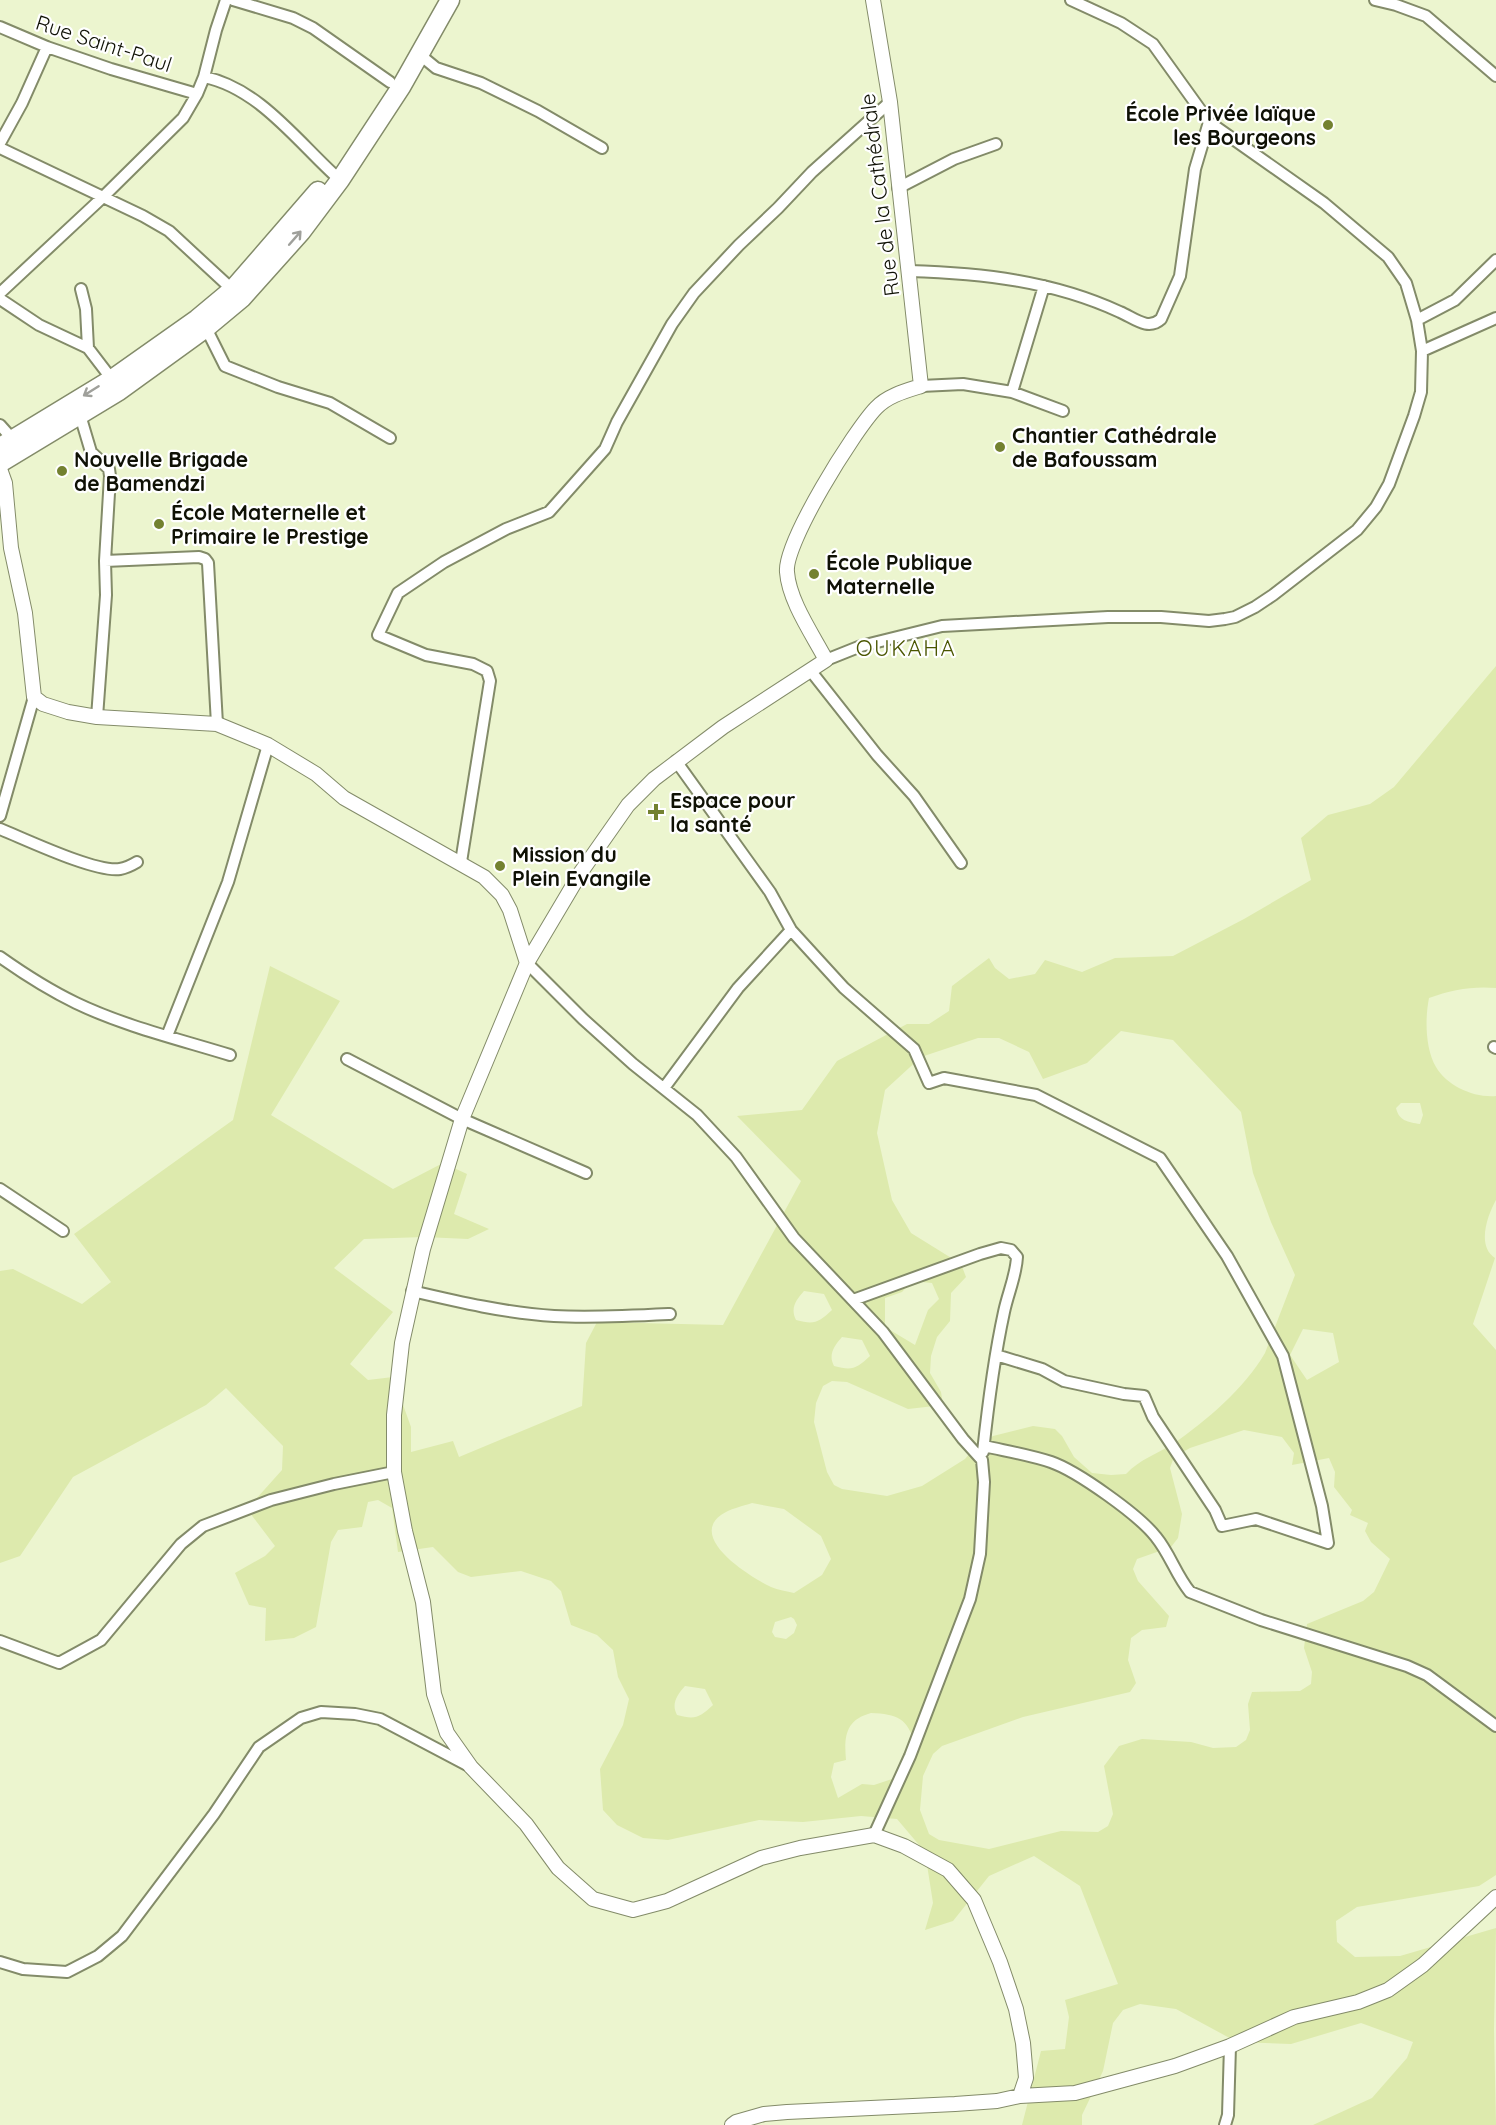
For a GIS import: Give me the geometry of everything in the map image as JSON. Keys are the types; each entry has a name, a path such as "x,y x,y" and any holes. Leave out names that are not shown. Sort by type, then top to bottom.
{"main road":[{"path":"337,177 436,0"},
{"path":"0,463 11,446 206,328 237,293 301,231 401,87 450,0"},
{"path":"11,446 80,415 197,319 237,293"}],"street":[{"path":"0,293 183,118 204,77 226,0"},
{"path":"233,0 293,18 313,28 390,82"},
{"name":"Rue de la Cathédrale","path":"873,0 890,102 921,386"},
{"path":"1020,2096 1026,2078 1023,2043 1016,2009 1000,1962 974,1900 948,1870 904,1846 874,1835 800,1848 761,1858 668,1901 633,1910 593,1899 558,1868 526,1824 471,1767 447,1733 434,1694 423,1602 405,1531 394,1472 394,1415 402,1343 412,1291 462,1119 528,963 581,873 628,805 654,779 723,727 810,670 826,660 861,646 942,626 1108,617 1161,617 1209,621 1235,617 1255,607 1304,573 1357,530 1384,495 1411,426 1421,392 1422,351 1417,320 1406,283 1388,257 1324,203 1209,122 1153,44 1121,23 1071,0"},
{"path":"1375,0 1396,4 1426,16 1496,76"},
{"name":"Rue Saint-Paul","path":"0,27 47,47 111,69 197,94"},
{"path":"47,47 0,145 169,231 237,293"},
{"path":"419,54 436,68 481,83 538,111 602,148"},
{"path":"204,77 215,79 247,96 286,127 337,177"},
{"path":"461,862 490,681 487,671 473,664 426,655 378,635 398,593 444,562 506,529 549,512 605,449 617,422 672,324 694,293 739,244 812,172 890,102"},
{"path":"909,271 964,273 1044,286 1095,301 1146,325 1157,323 1161,319 1183,264 1195,169 1209,122"},
{"path":"898,188 954,159 996,144"},
{"path":"1417,320 1455,300 1496,261"},
{"path":"1012,392 1044,286"},
{"path":"81,289 86,309 87,348"},
{"path":"0,299 39,324 87,348 115,385"},
{"path":"1422,351 1496,318"},
{"path":"206,328 225,366 278,387 330,403 390,438"},
{"path":"826,660 789,588 786,570 792,549 807,516 849,442 877,406 902,392 921,386 963,384 1012,392 1063,411"},
{"path":"80,415 91,453 109,469 110,476 105,561 106,595 97,717"},
{"path":"0,425 11,446"},
{"path":"0,469 4,483 11,548 26,623 34,697 0,816"},
{"path":"105,561 199,557 208,563 217,724"},
{"path":"810,670 914,796 962,863"},
{"path":"34,697 43,704 68,712 97,717 217,724 268,745 316,774 344,798 484,877 502,895 510,910 528,963 583,1019 697,1115 736,1157 794,1238 883,1332 963,1439 982,1460"},
{"path":"167,1036 228,882 268,745"},
{"path":"676,761 770,892 791,930 844,988 914,1049 929,1083 944,1078 1036,1095 1160,1158 1227,1256 1283,1356 1322,1506 1328,1543 1256,1519 1222,1526 1215,1510 1154,1417 1144,1396 1064,1381 1042,1369 996,1355"},
{"path":"0,829 64,855 110,869 122,869 137,862"},
{"path":"664,1088 738,988 791,930"},
{"path":"0,957 76,1003 140,1028 230,1055"},
{"path":"347,1059 462,1119 586,1173"},
{"path":"0,1189 63,1231"},
{"path":"853,1300 1001,1248 1011,1250 1017,1257 1017,1267 1005,1309 996,1355 982,1460 984,1482 980,1554 970,1599 910,1756 874,1835"},
{"path":"412,1291 467,1304 553,1316 617,1317 670,1314"},
{"path":"984,1446 1052,1462 1074,1473 1138,1518 1156,1537 1190,1592 1262,1620 1407,1666 1427,1675 1496,1726"},
{"path":"0,1641 59,1663 102,1640 182,1544 203,1526 271,1500 394,1472"},
{"path":"0,1962 23,1969 67,1972 98,1956 122,1936 214,1814 259,1747 301,1718 321,1712 355,1714 380,1719 471,1767"},
{"path":"732,2125 764,2114 955,2104 998,2101 1020,2096 1075,2093 1175,2066 1230,2046 1294,2017 1358,2002 1388,1990 1423,1965 1496,1897"},
{"path":"1225,2125 1230,2046"}],"green space":[{"path":"1496,666 1496,988 1462,989 1429,998 1427,1024 1432,1059 1441,1074 1454,1085 1470,1093 1496,1096 1496,1200 1485,1230 1486,1246 1495,1258 1473,1324 1496,1350 1496,1875 1479,1886 1357,1907 1336,1921 1337,1942 1355,1957 1400,1956 1496,1928 1494,2029 1496,2125 1313,2125 1372,2098 1407,2058 1413,2042 1361,2023 1291,2044 1237,2042 1176,2009 1140,2004 1123,2010 1113,2023 1103,2071 1082,2115 1082,2125 1022,2125 1041,2051 1065,2049 1069,2017 1065,2000 1118,1984 1080,1886 1034,1856 989,1876 953,1921 925,1930 933,1903 925,1852 897,1819 861,1816 803,1822 759,1820 668,1840 643,1838 617,1825 603,1810 600,1769 623,1725 629,1699 618,1677 613,1650 597,1635 571,1625 561,1591 551,1581 521,1571 471,1577 458,1572 433,1547 398,1552 392,1508 378,1500 368,1502 362,1527 338,1530 331,1542 316,1627 294,1638 265,1641 266,1608 249,1605 235,1573 265,1556 275,1546 247,1509 282,1470 283,1446 226,1388 206,1405 73,1477 20,1556 0,1563 0,1271 13,1269 82,1304 111,1282 74,1234 233,1120 270,966 340,1001 271,1115 393,1189 443,1163 467,1174 454,1214 489,1229 468,1239 424,1237 364,1239 334,1268 393,1312 350,1364 368,1380 393,1377 411,1427 411,1452 453,1441 459,1457 582,1406 586,1343 597,1322 723,1325 801,1181 737,1116 802,1110 837,1061 907,1024 929,1024 949,1011 952,986 989,958 995,968 1009,979 1035,974 1045,960 1082,972 1115,958 1173,956 1244,919 1311,880 1301,838 1328,815 1370,804 1394,787","holes":["1121,1031 1173,1040 1241,1112 1253,1173 1271,1222 1295,1275 1265,1353 1247,1379 1212,1414 1173,1444 1143,1461 1126,1474 1092,1473 1074,1457 1062,1436 1055,1429 1033,1426 993,1436 965,1459 922,1486 887,1496 842,1489 834,1485 827,1472 814,1422 816,1403 823,1386 832,1381 847,1382 908,1409 943,1405 941,1392 930,1373 931,1356 937,1337 950,1321 951,1293 966,1277 961,1264 911,1233 892,1200 877,1133 885,1090 921,1057 978,1038 999,1038 1029,1052 1043,1079 1087,1063","1401,1103 1420,1103 1423,1115 1420,1124 1399,1116 1396,1108","912,1281 932,1283 939,1299 928,1310 915,1345 885,1327 885,1298 902,1292","804,1291 824,1294 832,1310 816,1322 796,1320 794,1308","1303,1329 1333,1333 1339,1362 1307,1380 1290,1355","842,1337 862,1340 870,1356 854,1368 834,1366 832,1354","1244,1430 1282,1437 1294,1453 1292,1465 1329,1458 1335,1472 1334,1487 1352,1510 1350,1515 1368,1523 1365,1531 1371,1542 1390,1559 1374,1592 1363,1601 1307,1624 1304,1648 1312,1672 1311,1684 1300,1691 1252,1692 1248,1704 1250,1730 1246,1740 1236,1747 1213,1748 1191,1742 1142,1739 1119,1746 1104,1766 1113,1814 1108,1826 1098,1832 1061,1831 989,1849 939,1840 929,1834 920,1810 923,1776 933,1754 942,1746 1023,1717 1130,1692 1136,1683 1128,1660 1131,1638 1142,1630 1166,1627 1169,1616 1138,1581 1133,1569 1137,1559 1171,1547 1178,1538 1182,1514 1170,1468 1174,1457 1190,1448","752,1503 784,1509 821,1536 831,1559 822,1575 794,1593 774,1588 738,1567 717,1546 712,1535 713,1525 721,1515","791,1617 794,1619 797,1625 794,1633 786,1639 775,1637 772,1632 775,1622","685,1686 705,1689 713,1705 696,1717 683,1717 677,1715 675,1711 677,1696","871,1713 895,1716 905,1723 915,1745 895,1778 874,1785 862,1784 838,1798 831,1777 834,1763 846,1760 846,1737 848,1730 856,1720"]}],"place":[{"name":"École Privée laïque les Bourgeons","path":"1328,125"},
{"name":"Chantier Cathédrale de Bafoussam","path":"1000,447"},
{"name":"Nouvelle Brigade de Bamendzi","path":"62,471"},
{"name":"École Maternelle et Primaire le Prestige","path":"159,524"},
{"name":"École Publique Maternelle","path":"814,574"},
{"name":"Espace pour la santé","path":"656,812"},
{"name":"Mission du Plein Evangile","path":"500,866"}],"district":[{"name":"OUKAHA","path":"906,648"}]}
